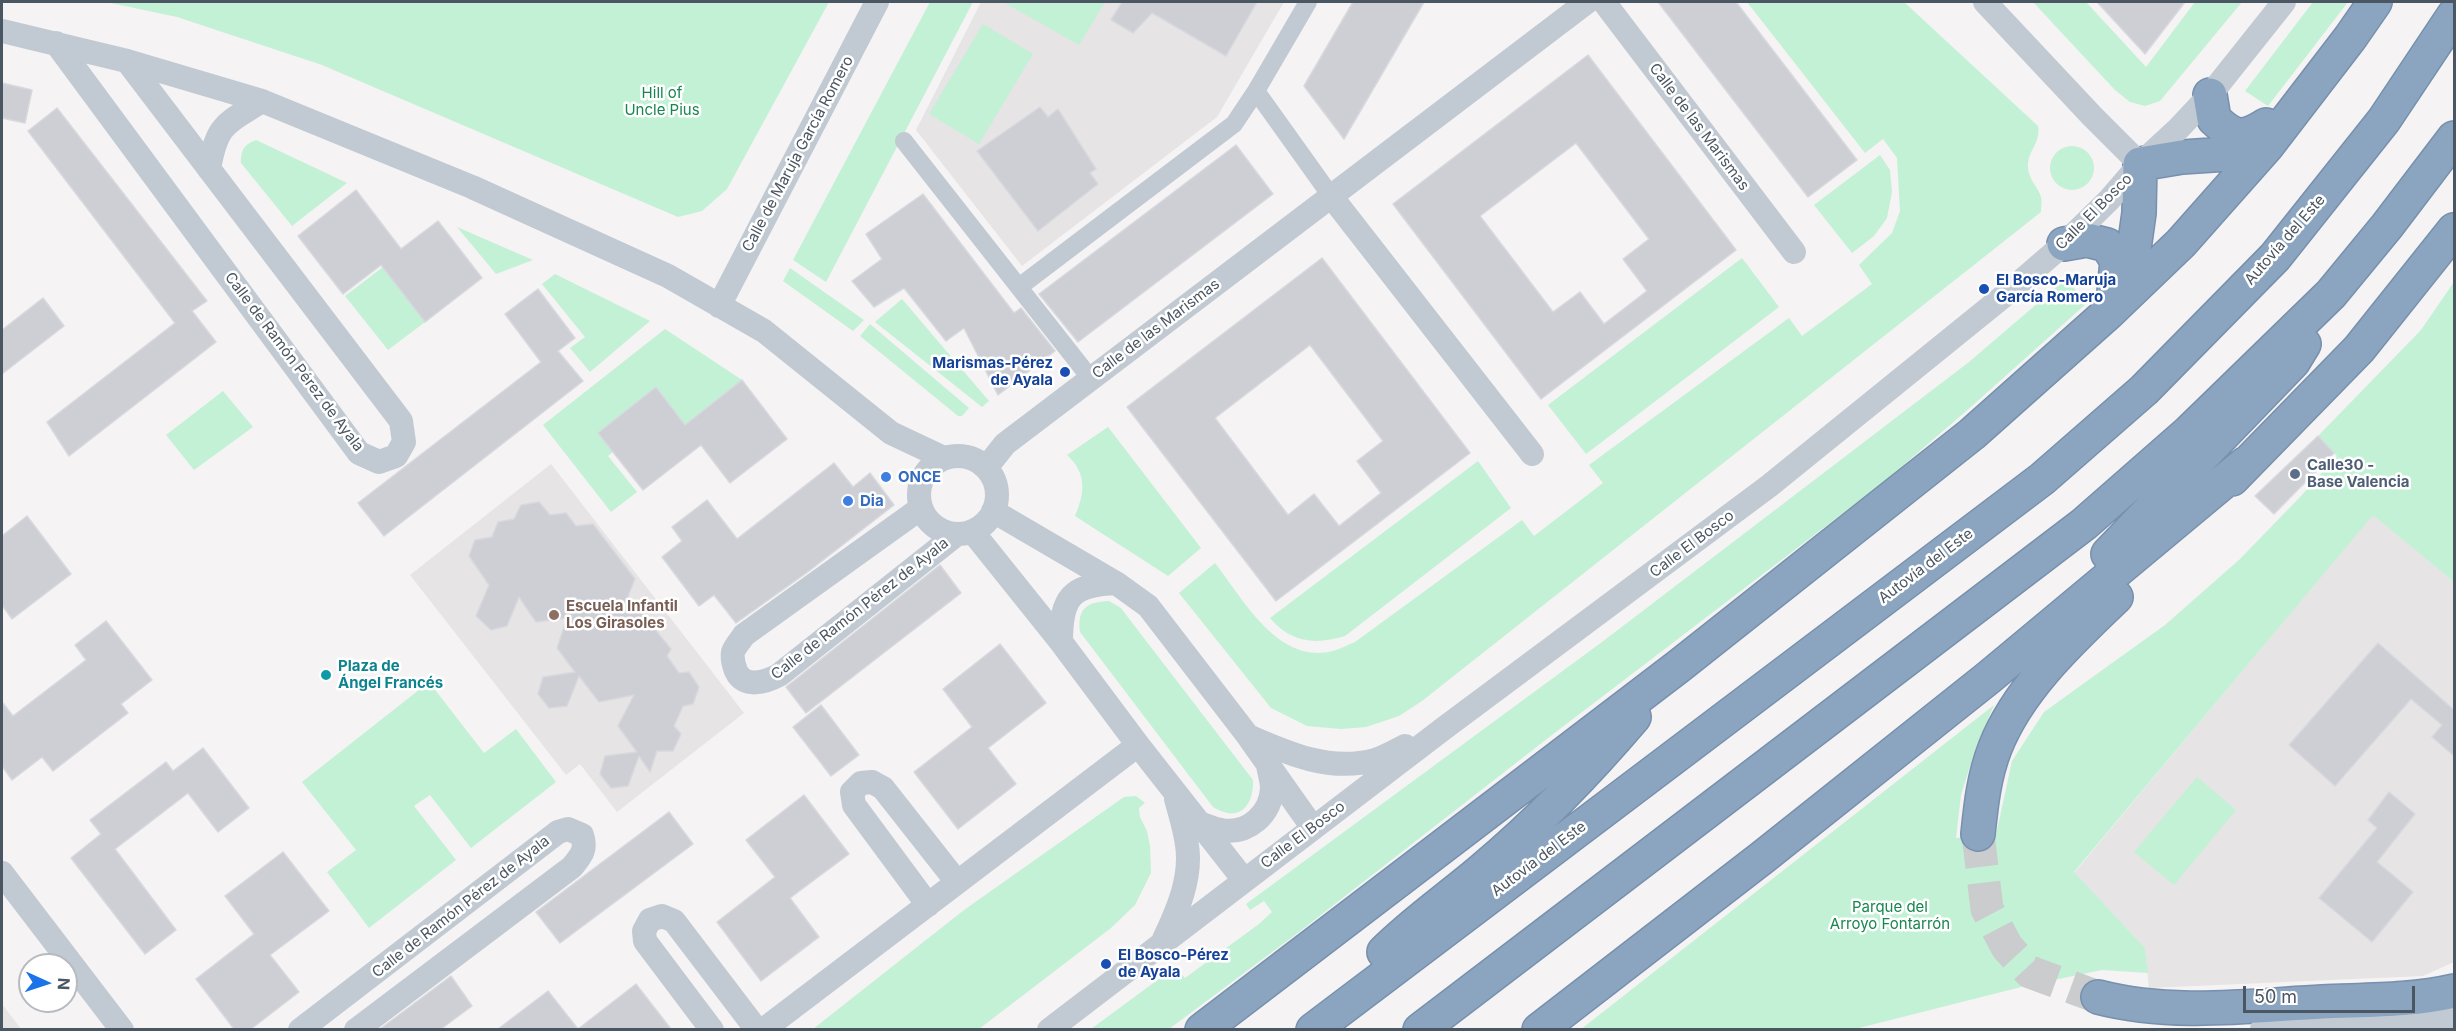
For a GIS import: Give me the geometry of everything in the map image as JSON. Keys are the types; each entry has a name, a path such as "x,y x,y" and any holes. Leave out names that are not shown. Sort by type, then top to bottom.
{"highway":[{"path":"1202,1029 1678,666 1972,434 2181,243 2267,146 2375,2"},
{"name":"Autovía del Este","path":"1313,1029 2042,479 2144,390 2275,257 2384,120 2454,15"},
{"path":"2110,309 2132,263 2139,213 2140,164 2182,157 2228,154 2250,145 2317,65 2350,38"},
{"path":"2210,95 2214,119 2231,134 2254,133 2270,123"},
{"path":"1420,1029 2084,524 2189,432 2331,294 2387,226 2454,138"},
{"path":"1978,834 1982,791 1995,747 2020,702 2061,650 2164,554 2245,464 2359,349 2454,230"},
{"path":"2064,244 2087,240 2107,245 2117,261 2110,309"},
{"path":"2049,627 2065,598 2084,576 2293,362 2320,319 2331,294"},
{"path":"1539,1029 1773,849 2049,627 2245,464"},
{"path":"1305,1029 1404,932 1484,869 1589,770 1678,666"},
{"path":"2098,997 2126,1005 2184,1010 2414,998 2454,991"}],"street":[{"name":"Calle de Maruja García Romero","path":"718,306 877,2"},
{"path":"1019,287 1234,124 1308,2"},
{"name":"Calle de las Marismas","path":"986,468 1005,444 1587,2"},
{"name":"Calle de las Marismas","path":"1604,2 1794,252"},
{"path":"1985,2 2140,164"},
{"name":"Calle El Bosco","path":"1049,1029 1443,729 1769,486 2005,296 2064,244 2109,200 2140,164 2210,95 2284,2"},
{"path":"2,31 127,61 262,100 472,187 668,276 764,331 891,433 944,458"},
{"name":"Calle de Ramón Pérez de Ayala","path":"56,43 359,453 379,462 396,456 404,442 400,422 127,61"},
{"path":"1256,91 1331,196 1532,454"},
{"path":"209,169 213,148 220,131 229,121 262,100"},
{"path":"904,141 1091,379"},
{"path":"891,433 922,479"},
{"path":"959,455 974,459 986,468 994,480 996,495 993,510 984,523 964,532 942,530 929,522 921,508 918,493 922,479 931,466 944,458 959,455"},
{"name":"Calle de Ramón Pérez de Ayala","path":"921,508 744,635 733,652 738,676 747,681 764,682 779,675 964,532"},
{"path":"993,510 1116,583 1148,606 1248,736 1313,828"},
{"path":"964,532 1061,642 1138,746 1244,880"},
{"path":"1061,642 1061,618 1070,597 1081,589 1095,584 1116,583"},
{"path":"1248,736 1302,758 1325,763 1349,764 1376,759 1443,729"},
{"path":"763,1029 1138,746"},
{"path":"1199,823 1222,831 1237,830 1250,826 1259,819 1268,807 1272,787 1268,765"},
{"path":"928,905 854,806 852,792 861,783 872,783 883,788 957,882"},
{"path":"1162,944 1177,911 1188,866 1187,846 1175,794"},
{"name":"Calle de Ramón Pérez de Ayala","path":"300,1029 558,832 568,829 582,835 585,845 582,855 572,867 356,1029"},
{"path":"2,873 122,1029"},
{"path":"712,1029 645,942 644,931 650,920 662,916 674,921 757,1029"},
{"path":"2409,1023 2454,1004"},
{"path":"2265,1029 2409,1023 2454,1017"}],"shaded area":[{"path":"981,2 1284,2 1217,117 1022,266 916,130"},
{"name":"Escuela Infantil Los Girasoles","path":"551,464 744,713 617,812 580,764 566,775 410,575"},
{"path":"2373,514 2454,582 2454,962 2423,976 2149,988 2145,948 2074,873"},
{"path":"2,1004 21,1029 2,1029"}],"green space":[{"name":"Hill of Uncle Pius","path":"106,2 829,2 727,189 702,211 678,217 322,65 177,17"},
{"path":"930,2 973,2 826,282 793,260"},
{"path":"1003,2 1105,2 1079,45"},
{"path":"1747,2 1904,2 2038,126 2038,138 2028,161 2028,167 2040,193 2041,212 1422,701 1399,716 1366,727 1341,729 1307,726 1271,708 1179,593 1215,563 1250,610 1279,639 1295,648 1313,653 1341,648 1355,642 1522,520 1534,536 1603,483 1589,465 1789,318 1802,336 1872,284 1859,265 1892,233 1900,211 1897,158 1883,139 1865,153"},
{"path":"2033,2 2086,2 2146,67 2195,2 2242,2 2160,101 2145,106 2130,102 2115,90"},
{"path":"2313,2 2348,2 2268,106 2245,91"},
{"path":"983,24 1033,54 979,144 929,114"},
{"path":"256,140 347,183 292,226 241,163 244,148"},
{"path":"2072,146 2081,147 2088,152 2093,159 2093,177 2088,184 2081,189 2072,190 2063,189 2056,184 2051,177 2050,168 2051,159 2056,152 2063,147"},
{"path":"1880,155 1890,170 1892,192 1887,218 1874,236 1852,253 1814,205"},
{"path":"457,227 533,260 496,274"},
{"path":"1742,258 1779,307 1586,454 1548,405"},
{"path":"383,267 425,322 388,350 345,296"},
{"path":"790,268 864,320 853,331 783,281"},
{"path":"555,274 650,321 590,372 570,348 585,337 542,284"},
{"path":"2066,279 2087,303 1885,481 1548,738 1299,932 1169,1029 1091,1029 1175,967 1185,978 1259,924 1272,912 1264,901 1250,910 1246,904 1602,642 1969,362"},
{"name":"Parque del Arroyo Fontarrón","path":"2454,282 2454,582 2373,515 2074,872 2145,948 2148,973 2102,970 2025,986 1855,1029 1580,1030 1994,705 1975,750 1961,795 1956,838 1996,835 2012,761 2044,712 2165,625 2240,559 2301,496 2337,456 2318,436 2421,330"},
{"path":"902,299 989,401 982,407 875,322"},
{"path":"870,324 969,408 962,416 958,416 860,336"},
{"path":"665,329 742,380 685,425 656,388 599,432 613,452 608,456 637,492 611,512 543,425"},
{"path":"223,391 253,427 194,470 166,435"},
{"path":"1108,427 1201,548 1168,576 1075,516 1081,499 1081,476 1067,455"},
{"path":"1478,461 1511,508 1345,636 1314,641 1304,640 1286,633 1270,618"},
{"path":"1109,601 1121,608 1253,780 1251,798 1243,810 1230,813 1213,807 1080,632 1080,617 1085,608 1095,603"},
{"path":"429,682 484,753 516,729 556,782 471,848 430,795 414,806 456,860 369,928 327,872 356,850 302,782"},
{"path":"2197,777 2236,810 2174,885 2134,852"},
{"path":"1136,796 1145,803 1139,808 1150,846 1151,873 1135,905 1111,928 979,1029 813,1029 964,910 1124,797"}],"building":[{"path":"1122,2 1257,2 1226,56 1152,13 1133,33 1111,20"},
{"path":"1353,2 1424,2 1344,139 1304,86"},
{"path":"1658,2 1736,2 1857,160 1808,197"},
{"path":"2097,2 2185,2 2145,54"},
{"path":"1588,55 1736,250 1541,399 1393,204","holes":["1576,143 1649,239 1623,259 1647,291 1604,324 1580,292 1553,312 1480,216"]},
{"path":"2,83 32,90 25,123 2,118"},
{"path":"1040,107 1048,117 1058,109 1096,169 1090,173 1098,184 1038,231 977,151"},
{"path":"57,108 207,301 192,311 216,342 69,456 47,422 175,323 28,131"},
{"path":"1236,145 1273,194 1078,342 1039,294"},
{"path":"356,190 401,249 438,221 482,278 425,322 381,265 343,294 298,236"},
{"path":"923,194 1014,313 1021,308 1055,351 998,395 964,328 946,341 904,288 874,307 852,281 882,259 866,234"},
{"path":"1322,258 1470,453 1276,601 1127,407","holes":["1310,345 1383,441 1357,461 1381,493 1339,526 1314,494 1288,515 1215,418"]},
{"path":"538,289 575,338 558,351 583,381 384,536 358,503 541,362 505,314"},
{"path":"43,298 64,326 2,374 2,330"},
{"path":"742,380 787,439 730,483 701,445 643,490 598,433 656,387 685,425"},
{"name":"Calle30 - Base Valencia","path":"2318,436 2334,453 2274,514 2255,496"},
{"path":"834,463 853,487 870,473 894,505 809,571 736,623 714,595 699,606 662,557 682,541 672,527 707,500 737,539"},
{"path":"539,502 550,515 566,513 576,526 593,524 635,579 628,596 671,649 667,656 679,673 689,672 699,687 693,704 683,706 674,726 681,734 673,751 657,751 650,772 639,756 628,786 611,788 600,774 605,756 637,752 618,726 634,695 599,702 579,676 567,706 549,708 538,694 543,677 575,672 557,648 567,618 536,622 519,597 507,626 491,630 476,616 489,585 469,556 475,540 492,537 498,522 514,519 521,505"},
{"path":"27,516 71,574 12,619 2,605 2,536"},
{"path":"940,565 961,593 806,713 786,687"},
{"path":"106,621 152,680 121,704 128,713 53,771 42,757 12,780 2,766 2,702 13,716 86,660 75,645"},
{"path":"2378,643 2454,710 2454,756 2432,737 2442,725 2411,699 2335,786 2289,745"},
{"path":"1000,644 1046,703 988,748 1016,784 958,829 914,772 972,727 943,689"},
{"path":"821,705 859,755 831,776 793,727"},
{"path":"203,748 249,808 218,832 188,793 115,849 176,930 145,954 71,858 101,834 90,820 166,762 173,771"},
{"path":"2389,792 2415,814 2377,862 2413,892 2372,942 2319,898 2377,828 2368,820"},
{"path":"804,795 849,854 790,898 819,937 761,981 717,922 775,877 746,840"},
{"path":"669,812 693,844 560,943 536,912"},
{"path":"283,852 329,911 270,955 299,992 251,1029 234,1029 196,979 254,934 225,896"},
{"path":"451,976 472,1006 441,1029 380,1029"},
{"path":"636,984 671,1029 578,1029"},
{"path":"548,991 578,1029 498,1029"}],"tunnel":[{"path":"1978,834 1987,909 2007,947 2030,972 2098,997"}],"place":[{"name":"El Bosco-Maruja García Romero","path":"1984,289"},
{"name":"Marismas-Pérez de Ayala","path":"1065,372"},
{"name":"Calle30 - Base Valencia","path":"2295,474"},
{"name":"ONCE","path":"886,477"},
{"name":"Dia","path":"848,501"},
{"name":"Escuela Infantil Los Girasoles","path":"554,615"},
{"name":"Plaza de Ángel Francés","path":"326,675"},
{"name":"El Bosco-Pérez de Ayala","path":"1106,964"}]}
